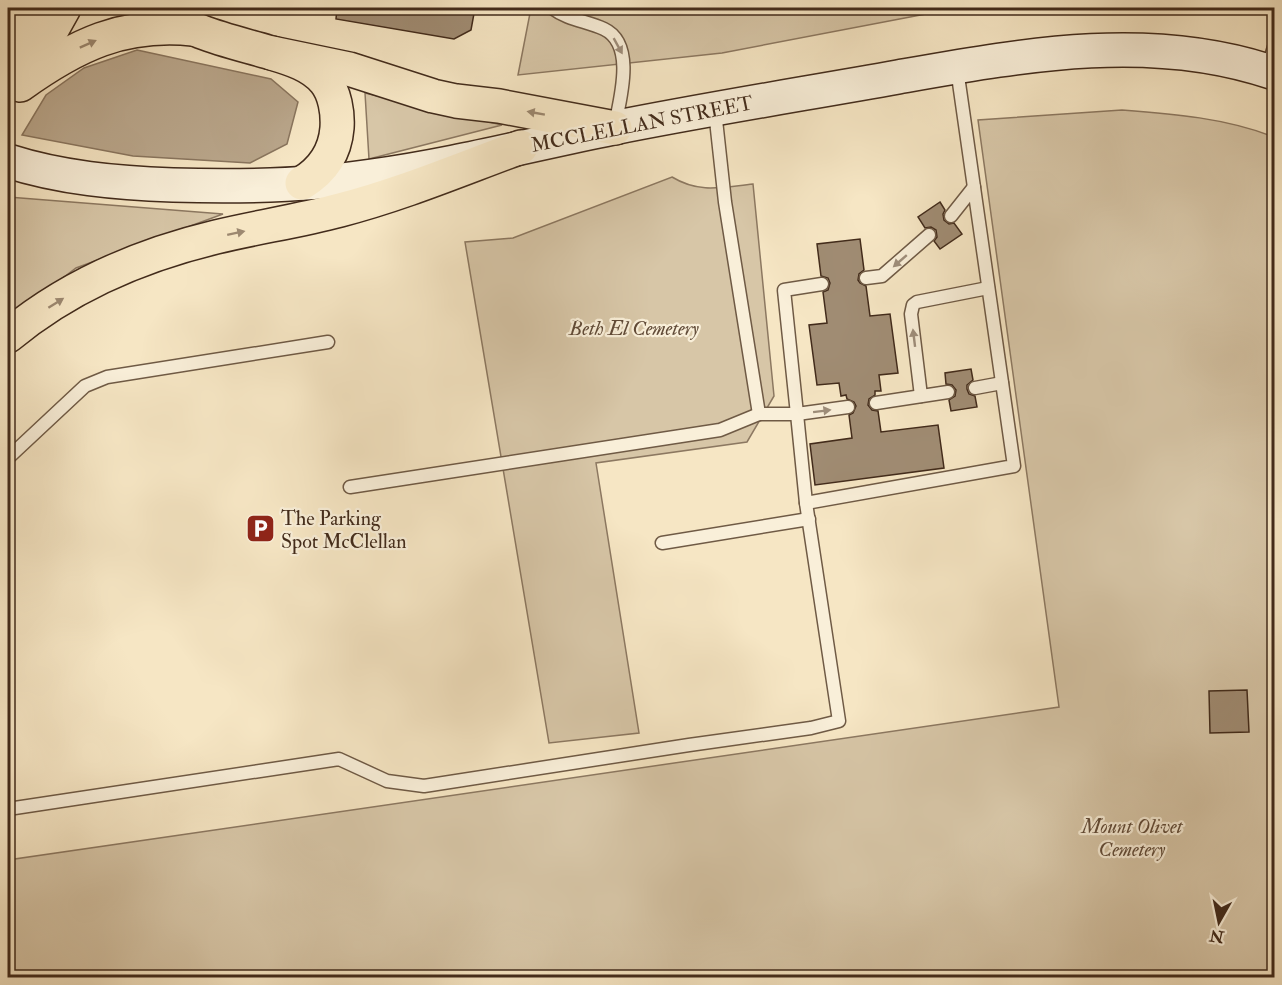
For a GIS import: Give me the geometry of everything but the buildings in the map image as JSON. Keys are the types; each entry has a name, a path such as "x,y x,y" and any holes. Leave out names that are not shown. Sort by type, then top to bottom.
{"main road":[{"path":"12,84 29,8"},
{"path":"12,84 64,8"},
{"path":"159,8 167,15 196,30 290,59 317,72 331,89 338,123 337,134 325,166 302,183"},
{"path":"12,84 70,52 108,36 145,28 196,30"},
{"name":"MCCLELLAN STREET","path":"10,162 92,180 122,183 210,186 346,180 398,172 715,110 956,67 1057,53 1125,49 1272,64"},
{"path":"272,53 349,69 433,96 615,128"},
{"path":"8,336 78,290 141,260 216,237 373,201 521,147"}],"lane":[{"path":"552,8 562,15 607,30 621,47 625,65 615,128"},
{"path":"806,503 1014,466 956,67"},
{"path":"715,110 726,202 759,414"},
{"path":"951,216 974,187"},
{"path":"866,278 882,276 929,235"},
{"path":"8,809 339,759 387,781 423,786 811,728 839,721 806,503 784,290 822,284"},
{"path":"921,396 911,314 912,305 917,302 988,288"},
{"path":"8,458 85,386 106,377 328,342"},
{"path":"975,388 1002,383"},
{"path":"876,403 948,392"},
{"path":"350,487 720,430 759,414 797,414 848,407"},
{"path":"662,543 809,519"}],"green space":[{"path":"531,8 974,8 931,13 722,53 518,75"},
{"path":"365,93 502,125 369,159"},
{"name":"Mount Olivet Cemetery","path":"1122,110 1219,121 1274,137 1274,977 8,977 8,860 1059,707 978,120"},
{"name":"Beth El Cemetery","path":"672,177 692,186 712,188 753,184 774,396 747,442 596,463 639,733 549,743 465,242 513,238"},
{"path":"8,197 223,214 76,268 8,320"}],"shaded area":[{"path":"137,50 271,79 298,102 287,144 250,163 133,156 22,135 46,95 84,68"}],"place":[{"name":"The Parking Spot McClellan","path":"260,529"}]}
